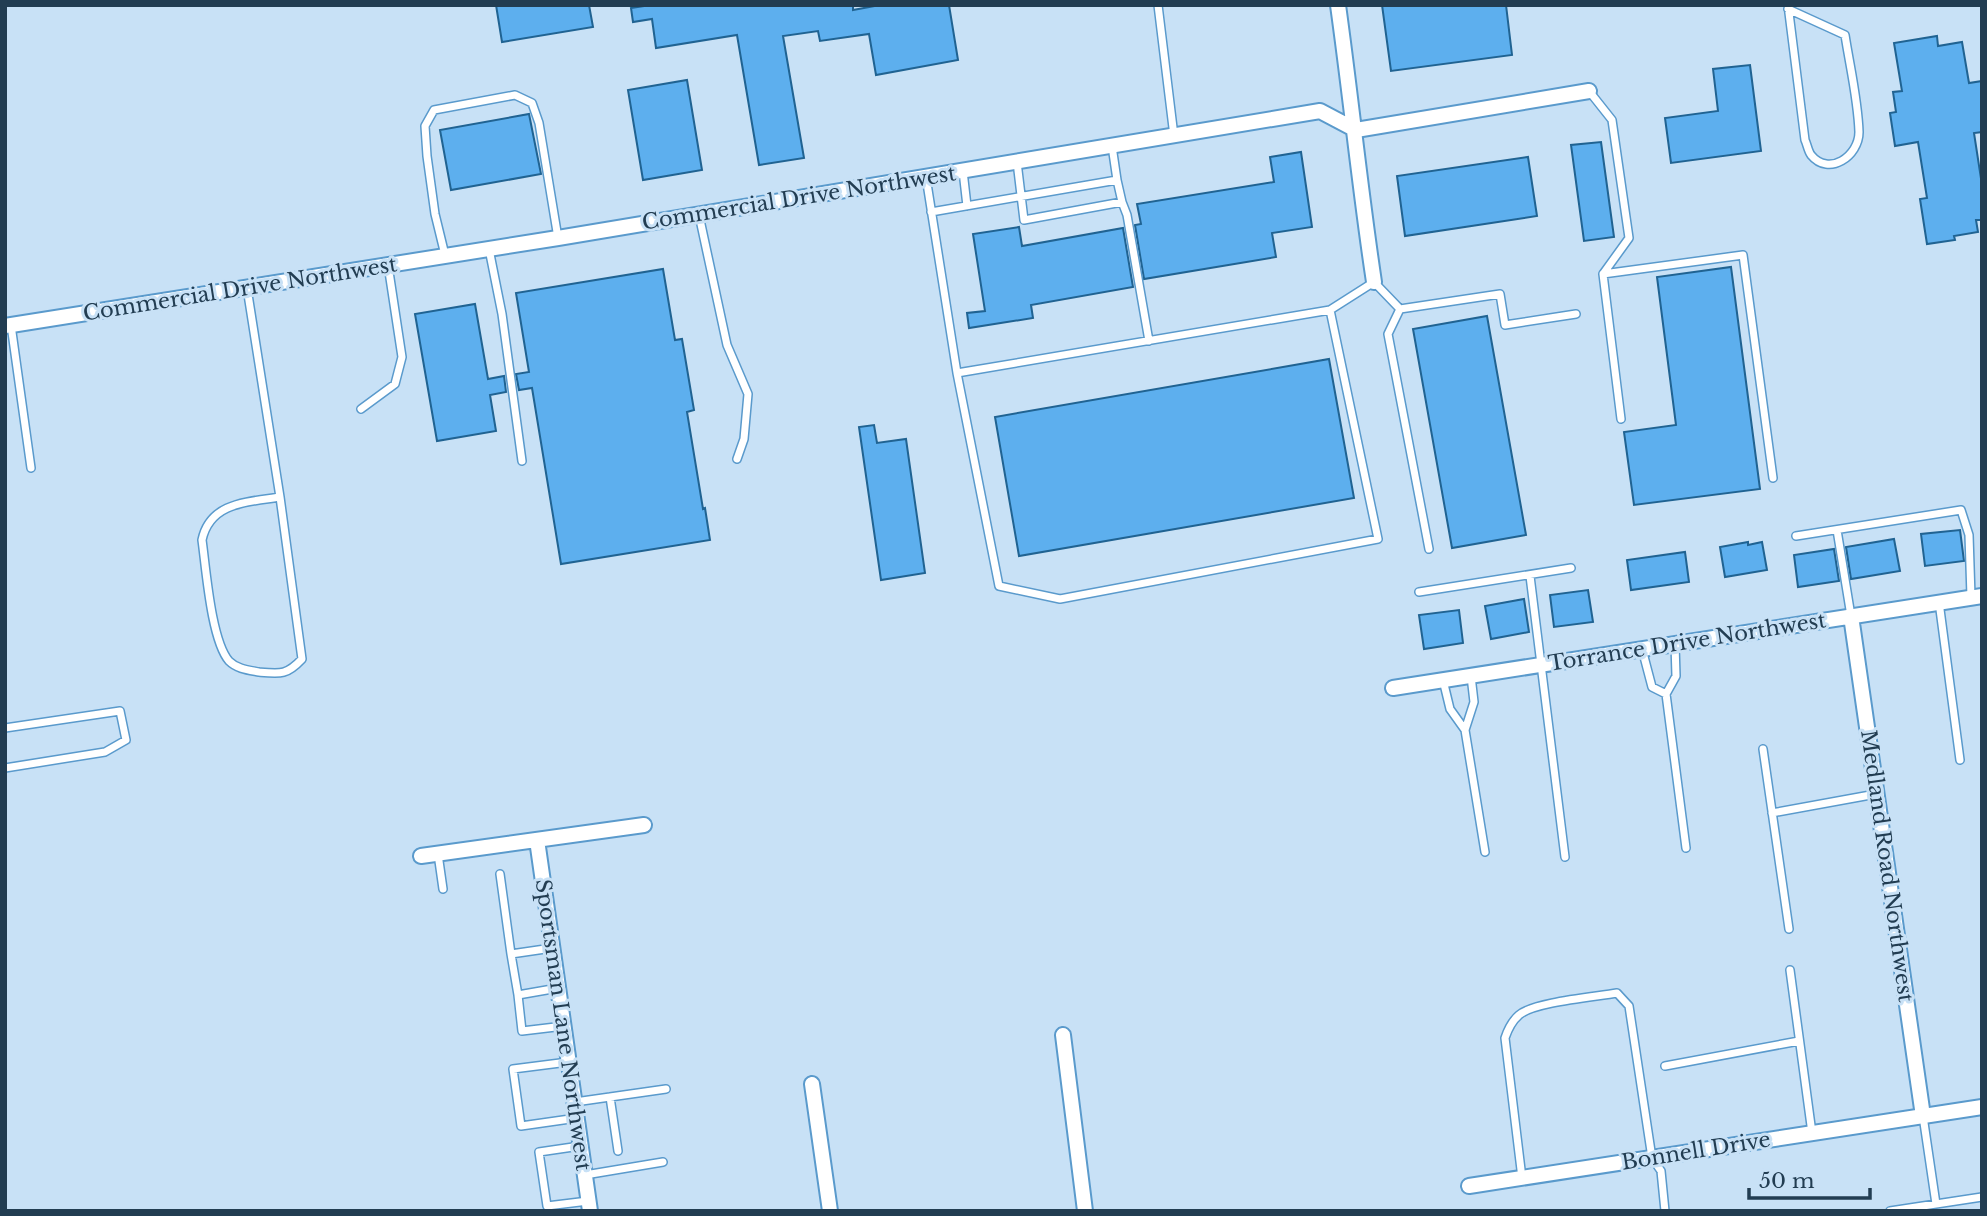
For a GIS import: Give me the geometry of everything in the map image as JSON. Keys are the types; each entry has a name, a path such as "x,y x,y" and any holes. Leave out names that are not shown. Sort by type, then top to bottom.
{"street":[{"path":"1338,5 1374,282"},
{"path":"1356,130 1589,91"},
{"name":"Commercial Drive Northwest","path":"8,326 699,215 1320,111 1356,130"},
{"name":"Torrance Drive Northwest","path":"1393,688 1977,596"},
{"name":"Medland Road Northwest","path":"1850,616 1923,1116"},
{"path":"421,856 644,825"},
{"name":"Sportsman Lane Northwest","path":"537,839 589,1206"},
{"path":"1063,1035 1085,1211"},
{"path":"812,1083 830,1211"},
{"name":"Bonnell Drive","path":"1469,1186 1982,1107"}],"lane":[{"path":"1158,5 1174,136"},
{"path":"1788,7 1845,35 1859,134 1852,154 1843,162 1819,162 1810,153 1805,139 1788,7"},
{"path":"1589,91 1612,120 1629,238 1603,274 1621,419"},
{"path":"445,256 435,214 425,126 434,110 515,95 532,103 539,123 558,238"},
{"path":"1112,146 1149,341"},
{"path":"1017,162 1019,197 1024,220 1122,202"},
{"path":"962,171 967,206"},
{"path":"926,177 957,373 999,586 1060,599 1378,539 1330,310"},
{"path":"931,212 1117,180"},
{"path":"699,215 727,345 748,394 744,439 737,460"},
{"path":"489,249 502,314 522,461"},
{"path":"1603,274 1743,255 1773,478"},
{"path":"361,409 395,384 402,357 388,265"},
{"path":"957,373 1330,310 1374,282 1400,309"},
{"path":"247,288 280,497 302,659 290,672 276,674 244,670 230,662 219,644 202,540 205,525 216,514 235,504 280,497"},
{"path":"1400,309 1500,295 1505,325 1576,314"},
{"path":"1400,309 1388,334 1429,549"},
{"path":"8,326 31,468"},
{"path":"1796,536 1961,510 1969,535 1977,596"},
{"path":"1837,530 1850,616"},
{"path":"1419,592 1571,568"},
{"path":"1530,576 1565,857"},
{"path":"1939,602 1959,760"},
{"path":"1675,643 1676,676 1666,694 1686,848"},
{"path":"1642,649 1652,687 1666,694"},
{"path":"1465,730 1474,702 1470,676"},
{"path":"1443,680 1450,709 1465,730 1485,852"},
{"path":"5,728 120,710 126,740 105,752 5,768"},
{"path":"1763,749 1789,929"},
{"path":"1772,813 1876,794"},
{"path":"438,853 443,889"},
{"path":"500,874 522,1031 564,1026"},
{"path":"511,954 552,948"},
{"path":"1790,970 1812,1133"},
{"path":"518,995 558,988"},
{"path":"1522,1178 1505,1038 1510,1024 1521,1013 1534,1007 1617,993 1629,1006 1652,1157 1661,1171 1665,1211"},
{"path":"1665,1066 1799,1041"},
{"path":"568,1062 513,1069 520,1126 576,1118"},
{"path":"574,1102 666,1089"},
{"path":"610,1097 618,1151"},
{"path":"1923,1116 1936,1204"},
{"path":"580,1146 539,1152 547,1206 589,1206"},
{"path":"585,1175 663,1163"},
{"path":"1890,1211 1982,1197"}],"building":[{"path":"496,5 589,5 593,27 502,42"},
{"path":"651,5 853,5 853,10 880,5 949,5 958,60 876,75 869,34 820,41 818,31 783,36 804,158 759,165 737,35 656,48 652,19 633,22 631,8"},
{"path":"1382,5 1506,5 1512,55 1391,71"},
{"path":"1937,36 1938,46 1962,42 1969,83 1982,81 1982,132 1974,133 1982,185 1982,220 1976,220 1978,232 1954,236 1955,240 1927,244 1920,199 1927,198 1918,142 1895,146 1890,113 1896,112 1893,92 1902,91 1894,43"},
{"path":"1750,65 1761,151 1671,163 1665,118 1718,111 1713,69"},
{"path":"687,80 702,170 643,180 628,90"},
{"path":"529,114 541,174 451,190 440,130"},
{"path":"1601,142 1614,237 1584,241 1571,145"},
{"path":"1301,152 1312,227 1272,233 1276,257 1144,279 1135,225 1141,224 1137,204 1274,182 1270,157"},
{"path":"1528,157 1537,216 1405,236 1397,176"},
{"path":"1019,227 1022,246 1123,228 1133,287 1031,305 1033,318 969,328 967,313 985,311 973,234"},
{"path":"1731,267 1760,489 1634,505 1624,432 1676,425 1657,277"},
{"path":"663,269 675,340 682,339 694,410 687,412 710,540 561,564 532,388 519,390 516,374 529,372 516,293"},
{"path":"475,304 488,379 504,376 506,392 490,395 496,431 437,441 415,314"},
{"path":"1487,316 1526,535 1452,548 1413,329"},
{"path":"1329,359 1354,498 1019,556 995,417"},
{"path":"874,425 877,443 906,439 925,573 881,580 859,427"},
{"path":"1960,530 1964,561 1925,566 1921,534"},
{"path":"1894,539 1900,571 1851,579 1846,547"},
{"path":"1748,542 1748,545 1762,542 1767,570 1725,577 1720,547"},
{"path":"1834,549 1839,581 1798,587 1794,555"},
{"path":"1685,552 1689,582 1631,590 1627,560"},
{"path":"1588,590 1593,622 1554,627 1550,595"},
{"path":"1524,599 1529,632 1491,639 1485,606"},
{"path":"1459,610 1463,643 1424,649 1419,615"}]}
